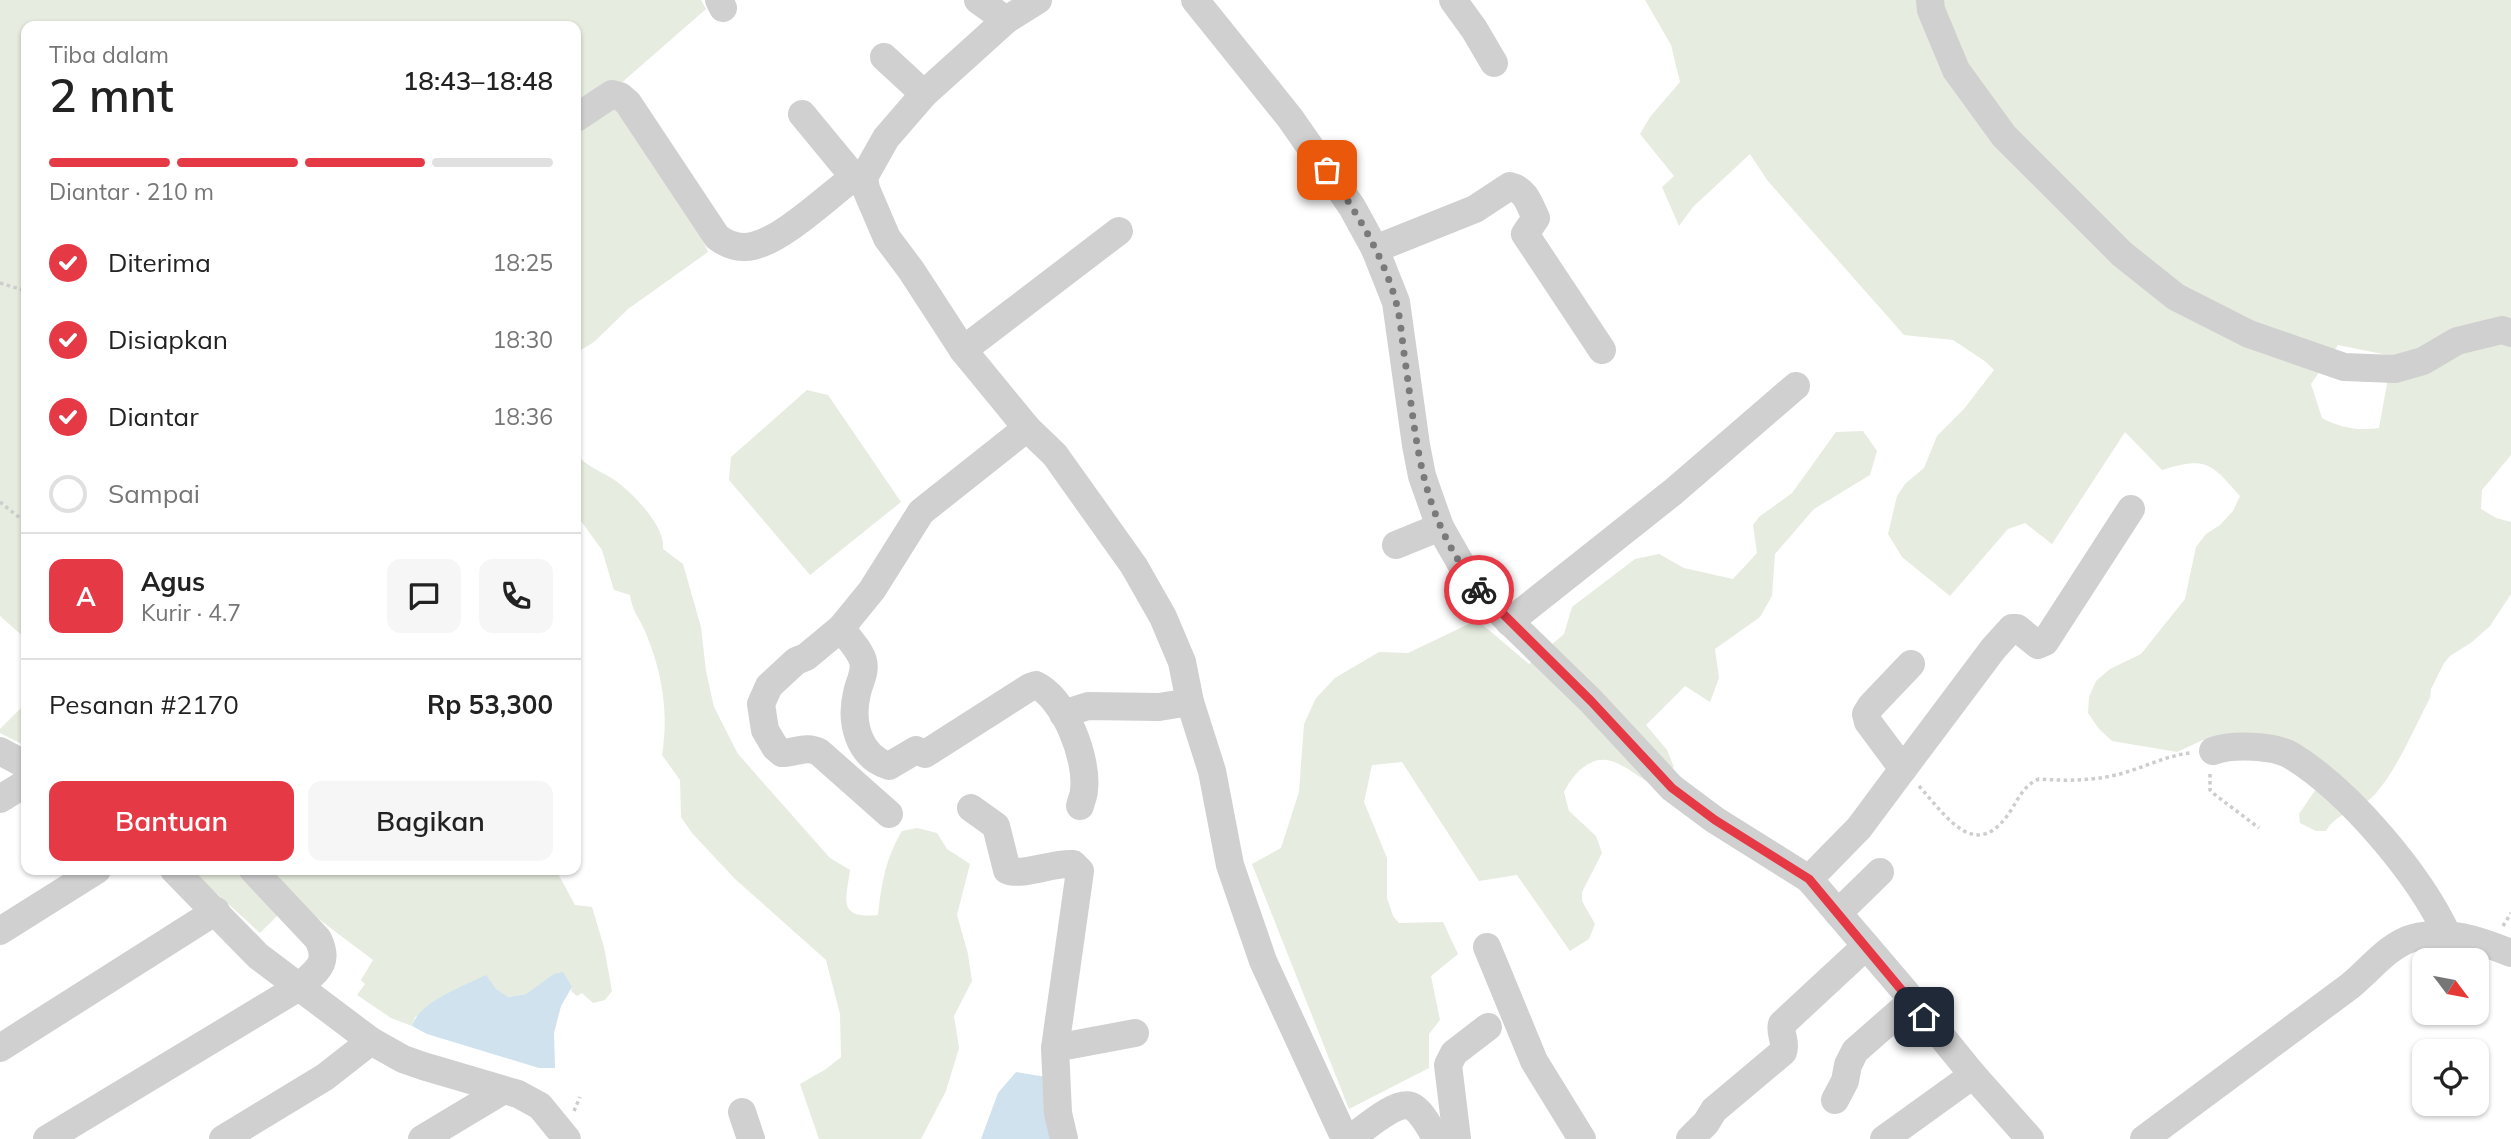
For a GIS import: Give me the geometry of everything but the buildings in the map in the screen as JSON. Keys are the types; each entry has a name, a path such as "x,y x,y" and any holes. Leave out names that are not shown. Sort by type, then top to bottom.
{"street":[{"path":"978,0 1021,11"},
{"path":"1195,0 1290,118 1352,207 1375,249 1396,302 1422,476 1440,527 1483,596 1591,701 1672,788 1715,820 1809,879 1973,1075 2015,1134"},
{"path":"1453,0 1494,63"},
{"path":"1930,0 1931,10 1956,70 2004,136 2122,254 2176,297 2249,334 2344,367 2395,369 2423,361 2457,341 2501,330 2511,333"},
{"path":"581,115 612,94 620,96 628,103 717,237 726,244 752,247 769,240 859,177 886,138 923,94 1021,11"},
{"path":"884,57 923,94"},
{"path":"802,114 859,177 887,237 963,350 1027,428 1055,455 1134,566 1168,628 1182,662 1190,702 1212,771 1230,865 1263,961 1348,1139 1397,1106 1408,1104 1416,1108 1437,1139"},
{"path":"1375,249 1475,209 1510,186 1519,188 1536,218 1525,234 1602,350"},
{"path":"963,350 1119,231"},
{"path":"1509,622 1673,492 1796,386"},
{"path":"889,814 819,752 806,748 793,753 782,753 775,747 765,730 761,704 769,685 796,660 806,657 841,628 872,590 921,512 1027,428"},
{"path":"1809,879 1878,806 1993,649 2012,628 2017,628 2038,645 2045,642 2131,509"},
{"path":"1396,545 1440,527"},
{"path":"841,628 863,660 856,701 858,737 873,757 886,766 916,750 925,754 1036,685 1043,689 1063,713 1077,742 1084,789 1080,806"},
{"path":"1903,769 1868,722 1866,714 1911,664"},
{"path":"1063,713 1088,706 1159,707 1190,702"},
{"path":"2213,751 2223,747 2271,748 2290,755 2328,783 2403,863 2428,897 2447,934"},
{"path":"0,751 21,762"},
{"path":"0,799 21,786"},
{"path":"971,808 996,826 1007,870 1016,873 1063,863 1073,864 1080,871 1055,1048 1057,1102 1064,1139"},
{"path":"1838,914 1880,872"},
{"path":"0,931 89,875"},
{"path":"179,875 258,956 372,1041 402,1059 518,1094 540,1106 567,1139"},
{"path":"47,1139 299,987 322,966 324,952 318,939 258,875"},
{"path":"0,1048 216,912"},
{"path":"2144,1139 2362,977 2398,944 2413,938 2447,934 2476,940 2511,953"},
{"path":"1690,1139 1706,1124 1714,1110 1783,1052 1785,1045 1782,1024 1866,946"},
{"path":"1487,947 1534,1061 1582,1139"},
{"path":"1835,1100 1855,1051 1912,1001"},
{"path":"1457,1139 1448,1065 1454,1053 1488,1027"},
{"path":"1055,1048 1135,1033"},
{"path":"223,1139 325,1077 372,1041"},
{"path":"1884,1139 1973,1075"},
{"path":"422,1139 502,1091"},
{"path":"743,1112 751,1139"}],"path":[{"path":"0,283 21,289"},
{"path":"0,502 21,519"},
{"path":"1903,769 1953,825 1976,836 1992,832 1999,826 2022,792 2033,781 2039,779 2077,782 2117,775 2179,755 2213,751"},
{"path":"2210,790 2259,828"}],"shaded area":[{"path":"0,0 701,0 706,9 619,85 653,163 708,252 628,309 594,342 581,350 581,21 21,21 21,635 0,616"},
{"path":"1645,0 2511,0 2511,455 2482,490 2481,509 2496,518 2511,522 2511,594 2490,626 2444,663 2431,689 2430,698 2399,758 2372,798 2337,819 2326,831 2316,831 2300,823 2299,814 2324,777 2254,739 2203,740 2177,752 2112,741 2088,713 2089,697 2096,681 2110,669 2141,654 2185,599 2196,547 2206,534 2220,525 2233,511 2240,496 2222,476 2207,465 2189,464 2162,470 2125,432 2052,544 2025,523 2008,529 1950,596 1902,557 1888,534 1897,496 1905,484 1924,468 1937,436 1964,409 1994,370 1953,340 1904,335 1767,180 1750,154 1693,207 1679,226 1662,187 1674,176 1640,134 1650,117 1680,82 1671,45","holes":["2338,345 2392,356 2379,428 2350,428 2322,418 2311,384"]},
{"path":"807,390 828,395 901,502 810,575 729,480 731,457"},
{"path":"1863,431 1877,451 1870,475 1814,509 1775,554 1772,596 1760,617 1715,649 1719,678 1710,702 1685,686 1646,725 1667,750 1674,767 1646,781 1616,763 1599,760 1586,765 1567,786 1564,792 1569,811 1596,836 1602,853 1582,892 1582,901 1595,924 1589,939 1570,951 1517,875 1479,881 1402,762 1372,765 1364,802 1387,858 1387,898 1393,916 1399,923 1443,922 1458,954 1431,976 1440,1020 1429,1034 1429,1068 1349,1109 1252,864 1281,848 1299,792 1304,724 1316,698 1335,678 1379,652 1408,653 1477,620 1529,664 1564,634 1572,607 1635,559 1659,554 1684,568 1733,579 1757,553 1753,525 1759,517 1792,493 1836,432"},
{"path":"581,459 613,479 638,500 659,530 663,549 683,564 701,627 706,671 714,707 738,754 830,858 850,870 846,898 850,910 856,914 878,915 885,871 902,831 917,828 937,833 947,849 970,864 957,915 972,981 954,1016 959,1048 946,1091 921,1139 819,1139 800,1084 841,1057 840,1014 826,960 735,879 692,833 681,817 680,780 662,755 664,707 656,661 630,595 614,590 602,550 581,521"},
{"path":"21,708 21,744 0,733 0,729"},
{"path":"196,875 243,875 279,914 260,933"},
{"path":"272,875 559,875 575,905 592,907 604,947 612,991 605,1000 593,1003 582,993 577,996 571,991 572,987 554,975 526,994 507,997 496,989 415,1017 412,1026 391,1018 357,995 365,984 361,980 373,960 312,914"}],"water":[{"path":"563,972 572,987 561,1006 554,1033 555,1068 539,1068 427,1034 412,1026 423,1009 433,1002 486,975 496,989 508,997 526,994 554,974"},
{"path":"1016,1072 1046,1077 1055,1139 981,1139 998,1093"}],"way so far":[{"path":"1327,170 1352,207 1375,249 1396,302 1422,476 1440,527 1458,561 1479,590"}],"route":[{"path":"1479,590 1591,701 1672,788 1715,820 1809,879 1924,1017"}]}
